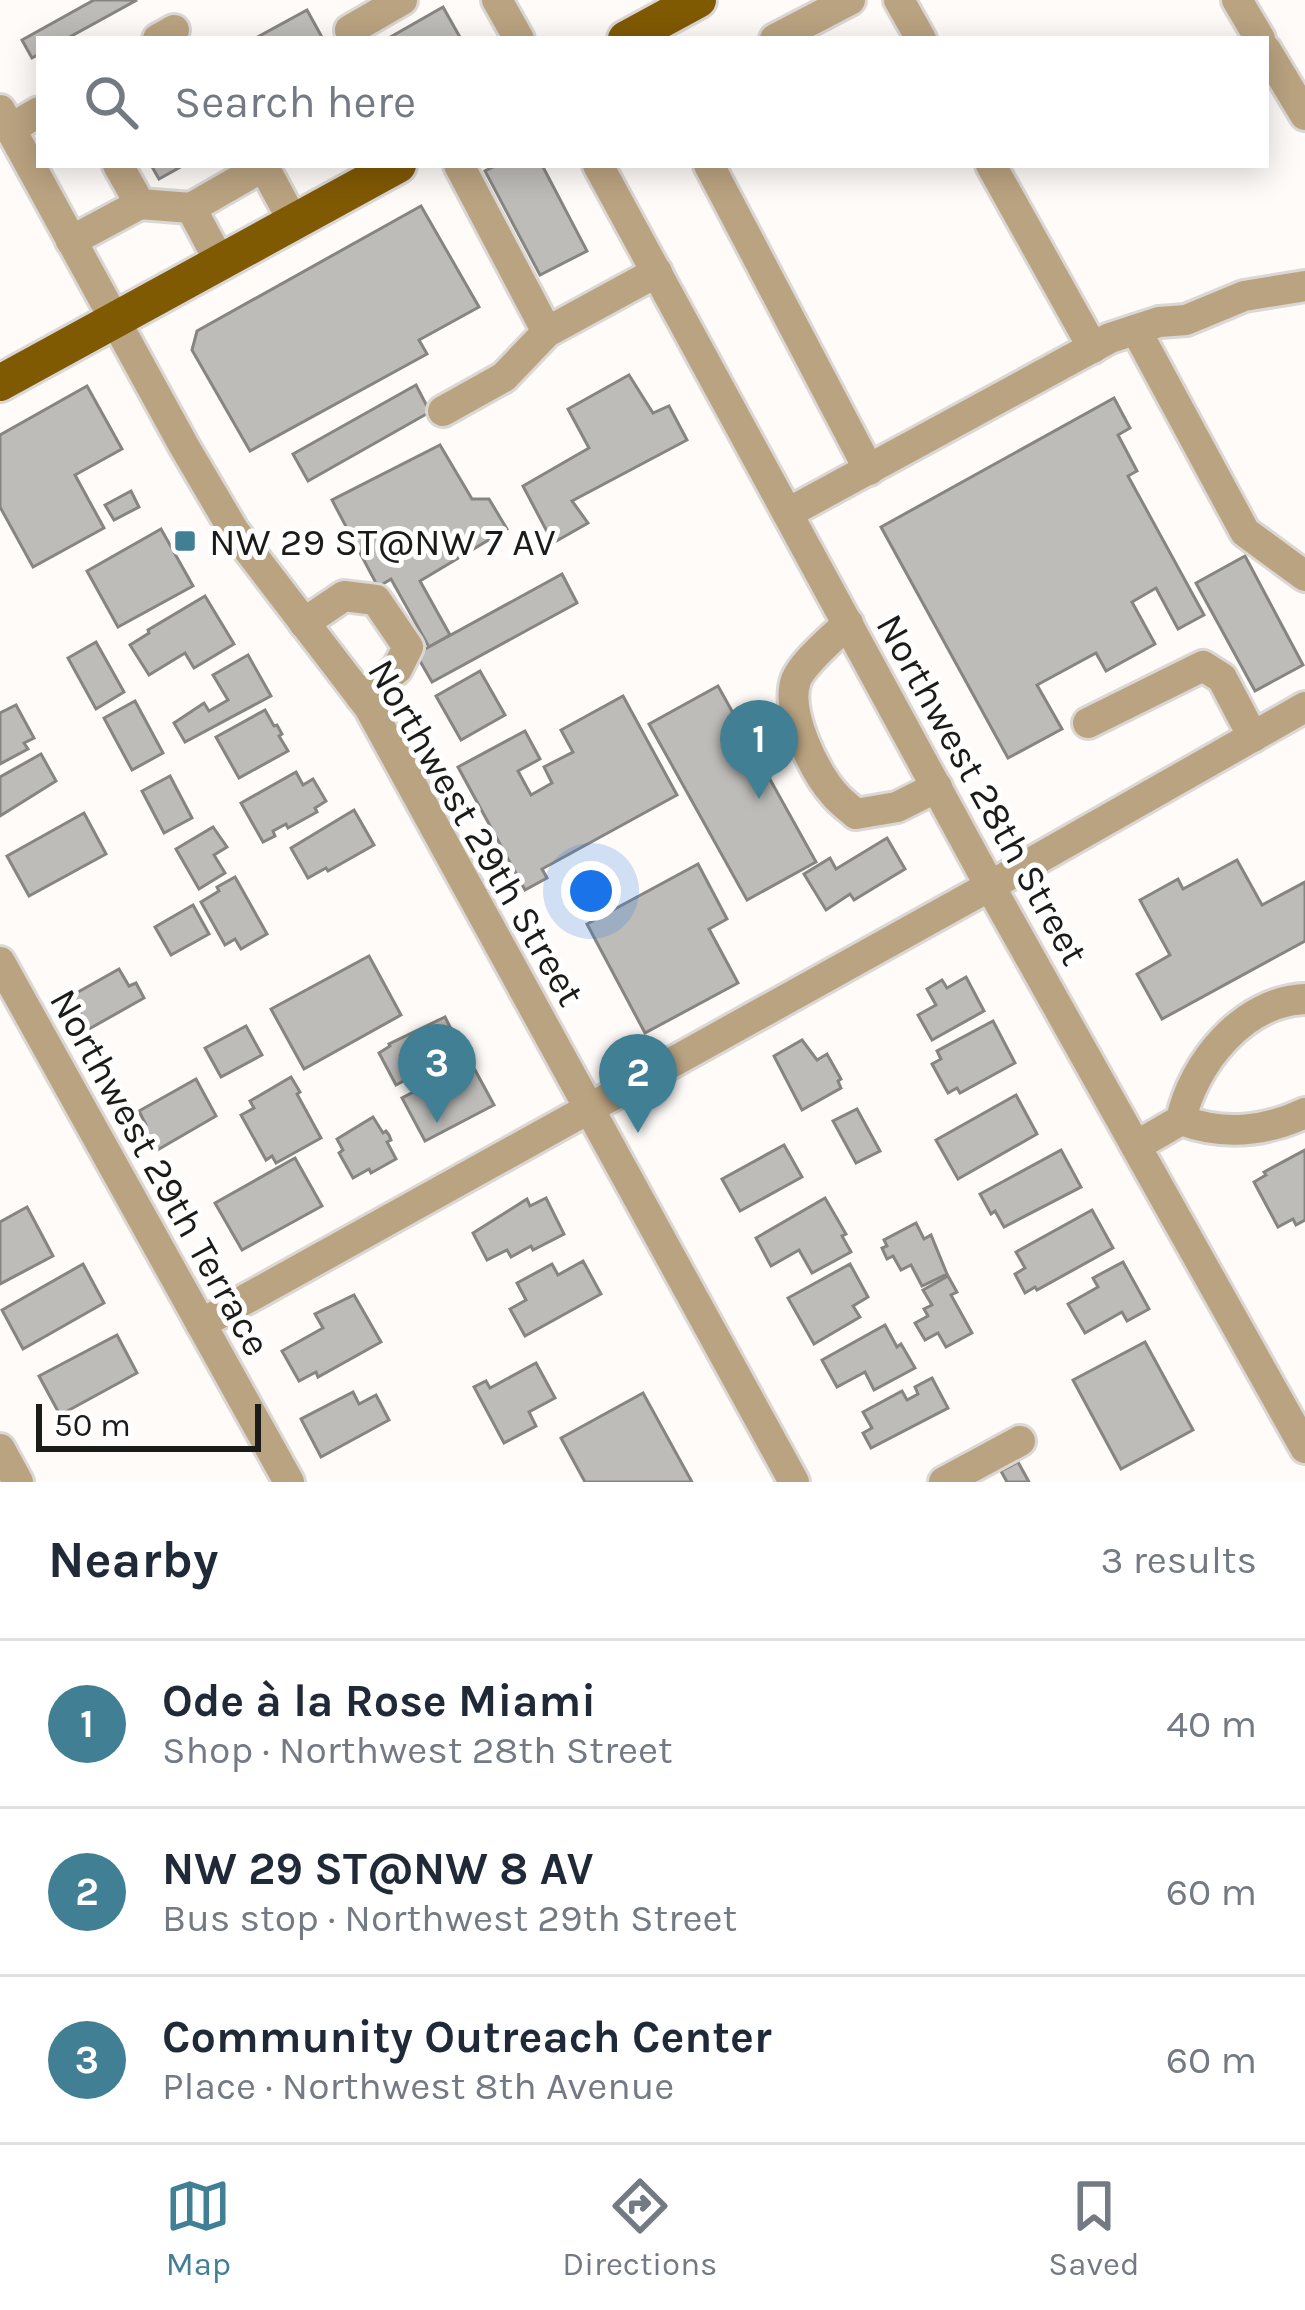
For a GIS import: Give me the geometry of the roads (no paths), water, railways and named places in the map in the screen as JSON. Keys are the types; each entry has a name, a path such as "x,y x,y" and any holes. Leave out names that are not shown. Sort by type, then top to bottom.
{"main road":[{"path":"632,36 698,0"},
{"path":"0,383 393,168"}],"street":[{"path":"350,30 402,0"},
{"path":"497,0 517,36"},
{"path":"781,36 850,0"},
{"path":"899,0 919,36"},
{"path":"1237,0 1258,36"},
{"path":"1269,55 1305,116"},
{"path":"5,120 36,113"},
{"name":"Northwest 29th Street","path":"5,120 36,161"},
{"name":"Northwest 29th Street","path":"41,168 71,241 235,531 361,697 794,1482"},
{"path":"120,168 140,204"},
{"path":"71,241 140,204 191,208 260,168"},
{"path":"264,168 294,223"},
{"path":"461,168 548,332"},
{"name":"Northwest 28th Street","path":"600,168 990,886 1305,1448"},
{"path":"711,168 869,470"},
{"path":"993,168 1093,347"},
{"path":"191,208 220,262"},
{"path":"442,411 504,376 548,332 657,272"},
{"path":"788,513 1110,338 1160,322 1186,320 1244,296 1305,286"},
{"path":"1136,330 1245,532 1305,576"},
{"path":"304,623 344,596 376,600 408,647 398,669 361,697"},
{"path":"848,623 796,681 794,713 806,747 833,794 856,814 897,807 937,788"},
{"path":"1088,723 1203,666 1222,678 1253,736"},
{"path":"201,1324 1305,707"},
{"name":"Northwest 29th Terrace","path":"0,962 289,1482"},
{"path":"1136,1146 1181,1120 1186,1095 1208,1058 1249,1017 1283,1000 1305,999"},
{"path":"1181,1120 1204,1129 1247,1132 1305,1113"},
{"path":"944,1482 1020,1441"},
{"path":"0,1449 18,1482"}],"place":[{"name":"NW 29 ST@NW 7 AV","path":"185,541"},
{"name":"Ode à la Rose Miami","path":"759,799"},
{"name":"Community Outreach Center","path":"437,1123"},
{"name":"NW 29 ST@NW 8 AV","path":"638,1133"}]}
